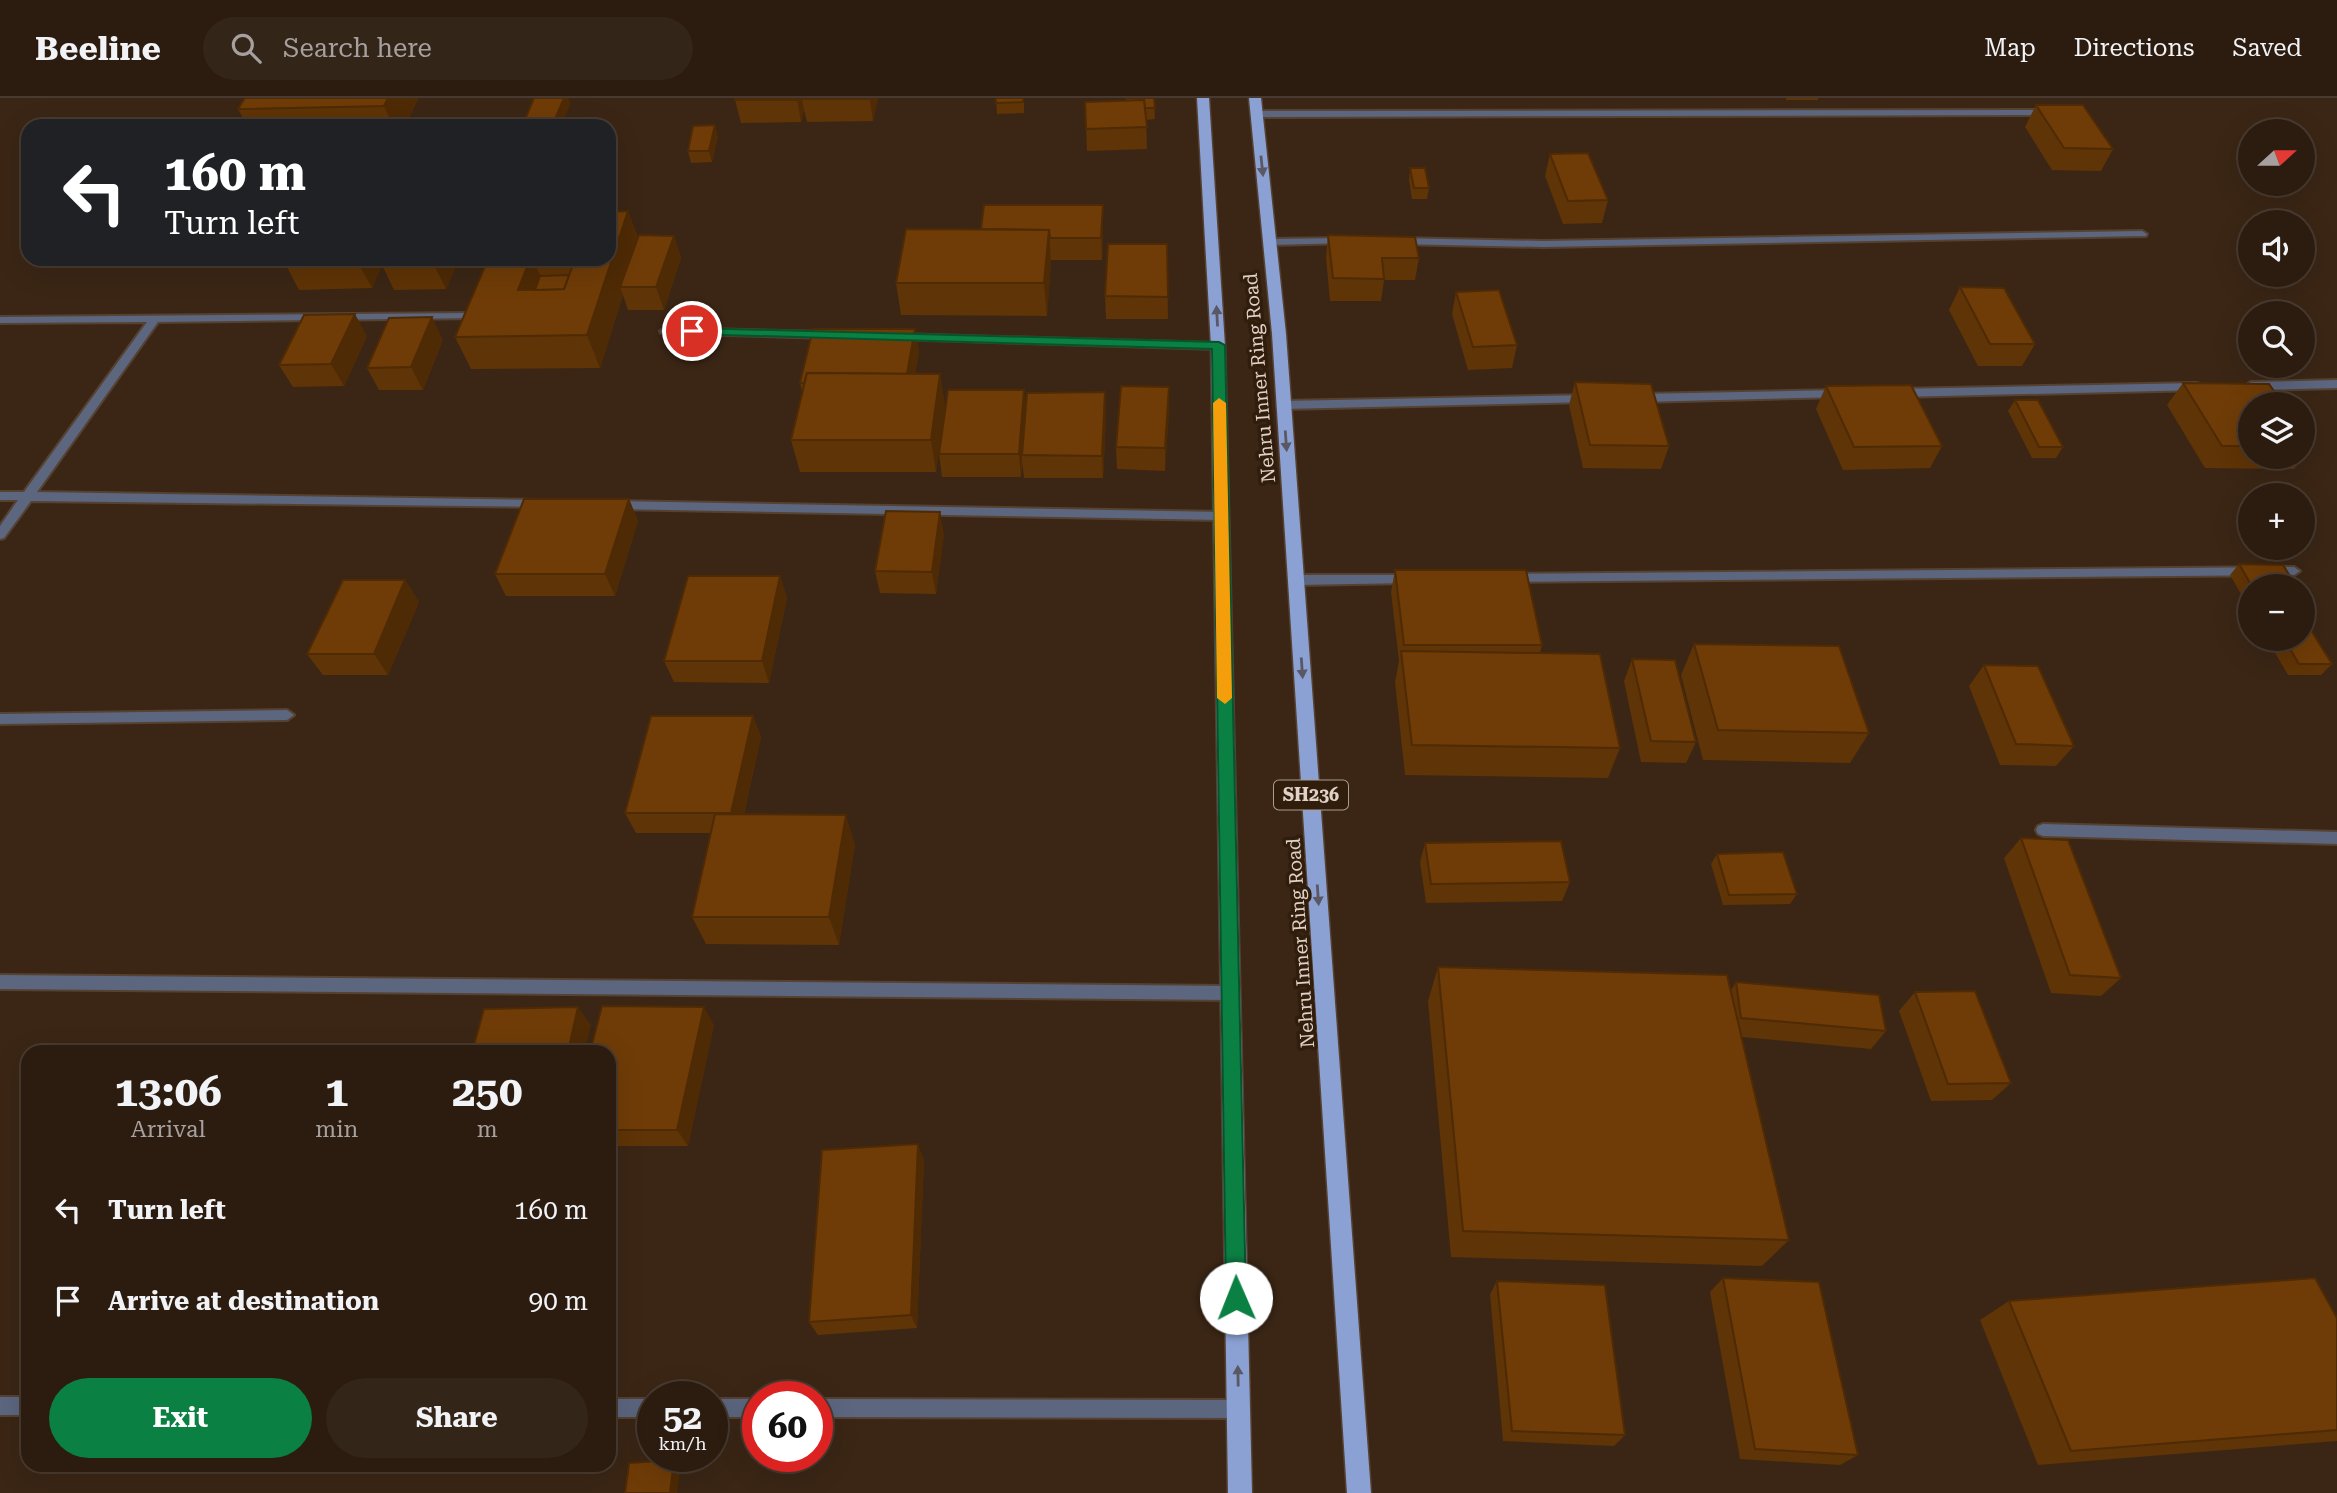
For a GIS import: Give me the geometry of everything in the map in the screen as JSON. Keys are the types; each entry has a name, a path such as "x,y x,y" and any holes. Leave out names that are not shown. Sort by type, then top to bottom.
{"main road":[{"path":"1203,98 1219,345 1240,1493"},
{"name":"Nehru Inner Ring Road","path":"1256,106 1296,580 1359,1493"}],"street":[{"path":"1256,106 2060,113"},
{"path":"1380,241 1543,244 2142,234"},
{"path":"1269,242 1352,241"},
{"path":"0,320 474,316"},
{"path":"0,536 155,318"},
{"path":"665,331 845,335"},
{"path":"886,337 1219,345"},
{"path":"2237,386 2337,384"},
{"path":"1878,393 2210,387"},
{"path":"1629,398 1850,394"},
{"path":"1283,405 1601,399"},
{"path":"0,496 555,504"},
{"path":"597,505 1221,516"},
{"path":"1490,578 2294,571"},
{"path":"1296,580 1421,579"},
{"path":"0,719 288,715"},
{"path":"2043,830 2337,838"},
{"path":"0,982 1230,993"},
{"path":"0,1406 21,1406"},
{"path":"616,1408 637,1408"},
{"path":"833,1408 1238,1409"}],"building":[{"path":"245,98 388,98 384,106 238,109"},
{"path":"534,98 564,98 555,119 525,119"},
{"path":"797,98 797,100 735,100"},
{"path":"870,98 870,99 802,99"},
{"path":"996,98 1023,98 1023,102 996,103"},
{"path":"1126,98 1154,98 1155,108 1145,108 1144,100 1126,101"},
{"path":"1144,100 1147,127 1086,129 1085,102"},
{"path":"2036,105 2083,105 2113,149 2064,148"},
{"path":"715,125 709,151 688,151 693,126"},
{"path":"1588,153 1608,200 1568,201 1550,154"},
{"path":"1410,168 1425,168 1429,188 1414,188"},
{"path":"984,205 1103,205 1101,238 1050,238 1049,230 981,229"},
{"path":"628,211 616,247 616,212"},
{"path":"906,229 1049,230 1044,283 896,283"},
{"path":"639,235 674,236 656,287 620,287"},
{"path":"1328,235 1415,237 1419,258 1382,258 1384,279 1333,278"},
{"path":"1108,244 1167,244 1168,297 1105,296"},
{"path":"288,266 360,266 287,267"},
{"path":"384,266 436,266 435,267"},
{"path":"485,266 527,266 518,290 564,289 572,266 610,266 587,335 455,337"},
{"path":"569,275 564,289 535,290 540,276"},
{"path":"1960,287 2004,288 2035,344 1990,344"},
{"path":"1499,290 1517,345 1473,347 1456,292"},
{"path":"355,314 331,364 279,365 304,315"},
{"path":"432,317 411,367 367,368 389,318"},
{"path":"813,329 915,329 907,374 807,373 804,383 800,383"},
{"path":"807,373 940,374 931,440 791,440"},
{"path":"1575,382 1651,384 1669,446 1590,445"},
{"path":"2183,383 2269,384 2275,392 2238,392 2238,446 2222,446"},
{"path":"1911,385 1942,446 1854,447 1826,386"},
{"path":"1121,386 1169,387 1165,448 1116,447"},
{"path":"948,390 1024,390 1019,454 939,454"},
{"path":"1105,392 1102,456 1022,455 1027,393"},
{"path":"2015,400 2038,400 2063,447 2039,447"},
{"path":"524,499 629,499 605,574 495,574"},
{"path":"886,511 940,512 932,572 875,571"},
{"path":"2239,564 2283,565 2289,574 2245,574"},
{"path":"1395,570 1526,570 1542,645 1404,645"},
{"path":"688,576 780,576 762,661 664,661"},
{"path":"343,580 405,580 374,654 307,654"},
{"path":"2315,636 2332,664 2299,664 2291,651 2315,651"},
{"path":"1694,644 1839,646 1869,733 1718,730"},
{"path":"1401,651 1600,654 1620,748 1412,745"},
{"path":"1632,659 1675,660 1696,742 1651,741"},
{"path":"1984,665 2038,666 2074,746 2016,744"},
{"path":"651,716 753,716 731,813 625,813"},
{"path":"715,814 846,815 829,917 692,917"},
{"path":"2021,838 2068,840 2121,978 2070,975"},
{"path":"1561,841 1570,882 1431,884 1425,843"},
{"path":"1783,852 1797,894 1729,895 1717,854"},
{"path":"1438,967 1727,975 1789,1240 1463,1231"},
{"path":"1736,982 1879,995 1886,1031 1741,1018"},
{"path":"1975,991 2011,1083 1948,1084 1915,992"},
{"path":"602,1006 704,1007 677,1130 616,1130 616,1045 592,1045"},
{"path":"578,1007 570,1045 474,1045 484,1009"},
{"path":"918,1144 911,1315 809,1322 822,1150"},
{"path":"1723,1278 1819,1282 1858,1455 1755,1449"},
{"path":"2315,1278 2337,1318 2337,1430 2071,1451 2009,1301"},
{"path":"1497,1281 1605,1285 1625,1435 1512,1431"},
{"path":"637,1462 637,1472 673,1472 670,1493 625,1493 629,1463"}],"slow traffic":[{"path":"1219,403 1225,698"}],"route":[{"path":"692,331 1219,345 1236,1298"}]}
